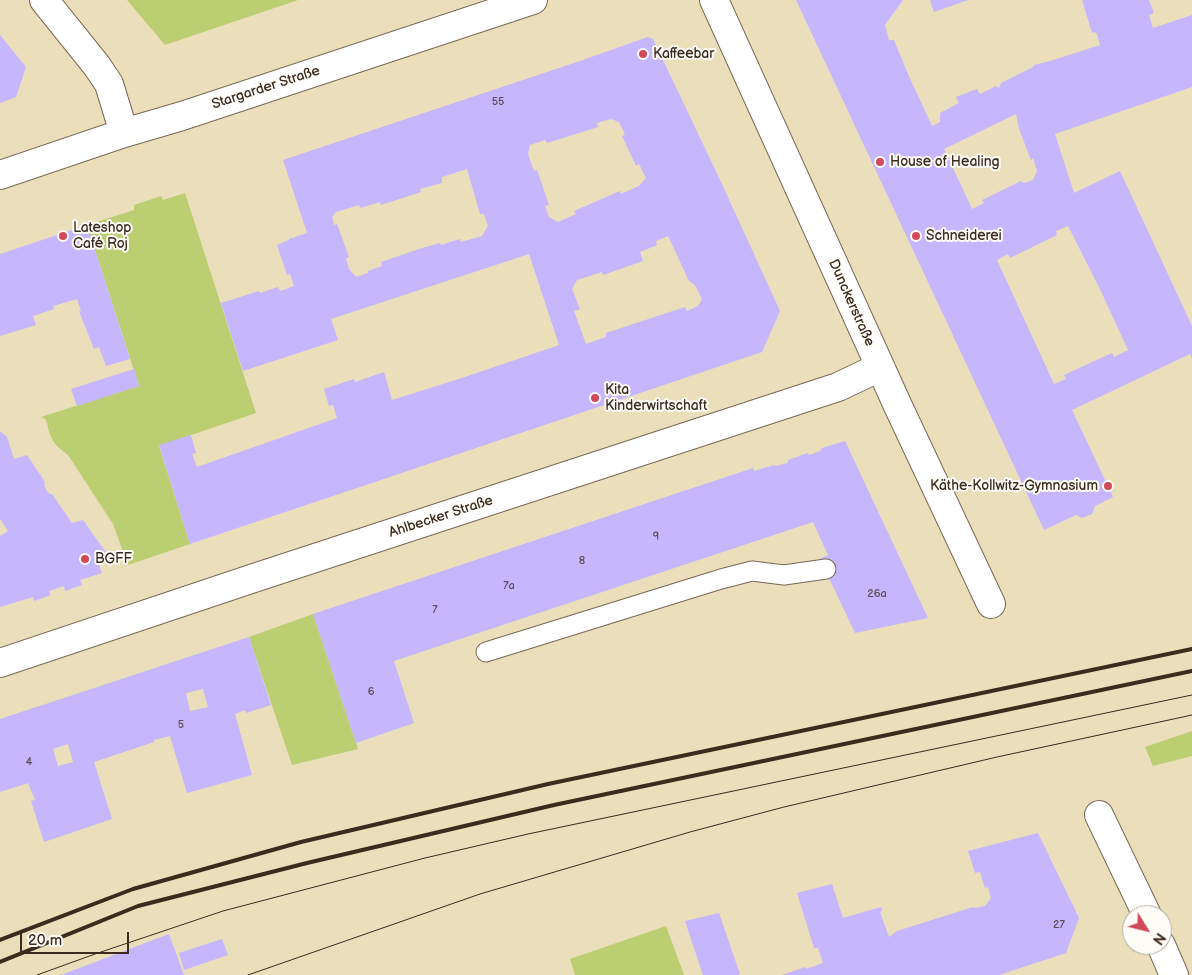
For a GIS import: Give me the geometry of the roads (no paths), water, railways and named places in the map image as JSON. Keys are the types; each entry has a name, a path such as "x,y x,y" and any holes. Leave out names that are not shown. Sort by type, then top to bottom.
{"street":[{"path":"44,0 97,66 109,84 124,133"},
{"name":"Stargarder Straße","path":"0,175 532,0"},
{"name":"Dunckerstraße","path":"714,0 880,367 991,604"},
{"name":"Ahlbecker Straße","path":"0,663 838,387 880,367"},
{"path":"1099,816 1142,905"}],"lane":[{"path":"486,652 752,571 784,575 826,569"}],"tram line":[{"path":"37,975 223,911 425,858 528,834 1192,695"},
{"path":"248,975 480,894 690,832 784,807 997,757 1192,715"}],"railway":[{"path":"0,940 133,889 301,842 548,784 1192,649"},
{"path":"0,962 138,906 307,863 554,805 1192,671"}],"place":[{"name":"Kaffeebar","path":"643,54"},
{"name":"House of Healing","path":"880,162"},
{"name":"Lateshop Café Roj","path":"63,236"},
{"name":"Schneiderei","path":"916,236"},
{"name":"Kita Kinderwirtschaft","path":"595,398"},
{"name":"Käthe-Kollwitz-Gymnasium","path":"1108,486"},
{"name":"BGFF","path":"85,559"}]}
